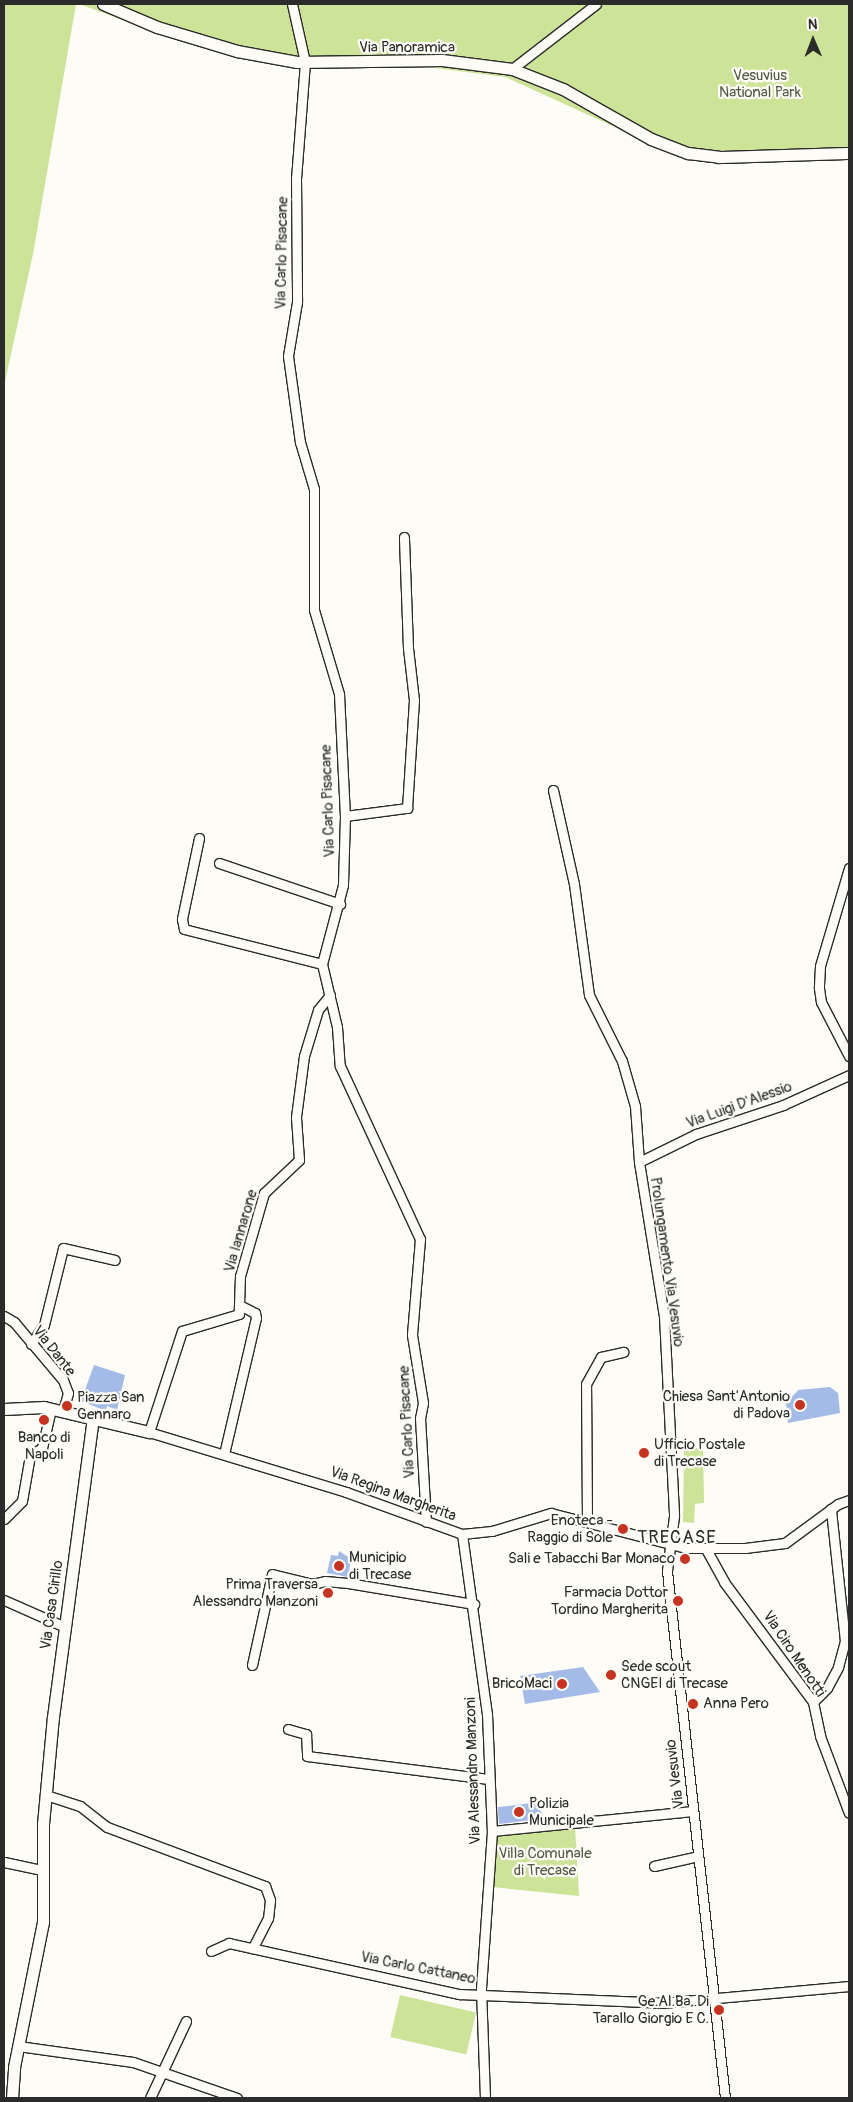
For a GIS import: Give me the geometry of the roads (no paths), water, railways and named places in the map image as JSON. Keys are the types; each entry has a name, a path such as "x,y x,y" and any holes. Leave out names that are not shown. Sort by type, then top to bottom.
{"street":[{"name":"Via Panoramica","path":"103,4 157,27 237,51 305,62 442,60 512,69 563,89 651,138 688,153 719,157 849,153"},
{"path":"292,4 305,62"},
{"path":"512,69 596,4"},
{"name":"Via Carlo Pisacane","path":"305,62 296,178 297,302 288,356 300,442 314,489 314,610 339,694 345,816 340,904 322,964 330,995 340,1066 420,1239 412,1335 423,1403 420,1418 426,1522"},
{"path":"345,816 407,808 414,700 408,648 404,538"},
{"name":"Prolungamento Via Vesuvio","path":"552,790 574,884 588,995 622,1061 635,1106 639,1162 664,1316 672,1545"},
{"path":"198,838 182,919 184,929 322,964"},
{"path":"219,863 340,904"},
{"path":"849,868 820,966 818,988 821,1002 849,1056"},
{"name":"Via Iannarone","path":"241,1306 240,1276 264,1193 299,1160 296,1117 304,1056 318,1010 330,995"},
{"name":"Via Luigi D'Alessio","path":"639,1162 696,1134 783,1105 849,1075"},
{"path":"31,1344 44,1325 63,1248 115,1260"},
{"path":"149,1432 182,1331 237,1316 241,1306 255,1313 256,1318 224,1454"},
{"name":"Via Dante","path":"4,1316 63,1380 68,1392 63,1411"},
{"path":"587,1521 586,1384 601,1356 623,1352"},
{"name":"Via Regina Margherita","path":"4,1409 31,1406 63,1411 149,1432 346,1492 462,1534 492,1532 551,1513 672,1545 706,1549 786,1543 831,1509 849,1500"},
{"path":"4,1519 22,1501 30,1455 42,1448 51,1410"},
{"name":"Via Casa Cirillo","path":"12,2098 18,2046 44,1922 42,1870 46,1795 63,1626 93,1419"},
{"path":"813,1702 827,1688 838,1667 845,1641 831,1509"},
{"name":"Via Alessandro Manzoni","path":"462,1534 474,1604 487,1714 492,1831 481,1995 485,2098"},
{"name":"Via Vesuvio","path":"672,1545 667,1571 725,2098"},
{"name":"Via Ciro Menotti","path":"706,1549 724,1582 813,1702 820,1736 849,1813"},
{"path":"252,1665 272,1574 312,1584 325,1580 474,1604"},
{"path":"4,1600 63,1626"},
{"path":"288,1730 306,1734 307,1756 489,1779"},
{"path":"46,1795 80,1806 107,1827 265,1886 270,1900 268,1918 253,1948"},
{"path":"492,1831 693,1811"},
{"path":"654,1866 698,1856"},
{"path":"4,1862 42,1870"},
{"name":"Via Carlo Cattaneo","path":"211,1952 228,1942 459,1994 662,2003 713,1999"},
{"path":"713,1999 849,1986"},
{"path":"150,2098 186,2021"},
{"path":"18,2046 133,2062 237,2098"}],"place":[{"name":"Chiesa Sant'Antonio di Padova","path":"800,1405"},
{"name":"Piazza San Gennaro","path":"67,1406"},
{"name":"Banco di Napoli","path":"44,1420"},
{"name":"Ufficio Postale di Trecase","path":"644,1453"},
{"name":"Enoteca - Raggio di Sole","path":"623,1529"},
{"name":"Sali e Tabacchi Bar Monaco","path":"685,1559"},
{"name":"Municipio di Trecase","path":"339,1566"},
{"name":"Prima Traversa Alessandro Manzoni","path":"328,1593"},
{"name":"Farmacia Dottor Tordino Margherita","path":"678,1601"},
{"name":"Sede scout CNGEI di Trecase","path":"611,1675"},
{"name":"BricoMaci","path":"562,1684"},
{"name":"Anna Pero","path":"693,1704"},
{"name":"Polizia Municipale","path":"519,1812"},
{"name":"Ge.Al.Ba. Di Tarallo Giorgio E C.","path":"719,2010"}],"district":[{"name":"TRECASE","path":"677,1538"}],"park label":[{"name":"Vesuvius National Park","path":"760,84"},
{"name":"Villa Comunale di Trecase","path":"545,1862"}]}
